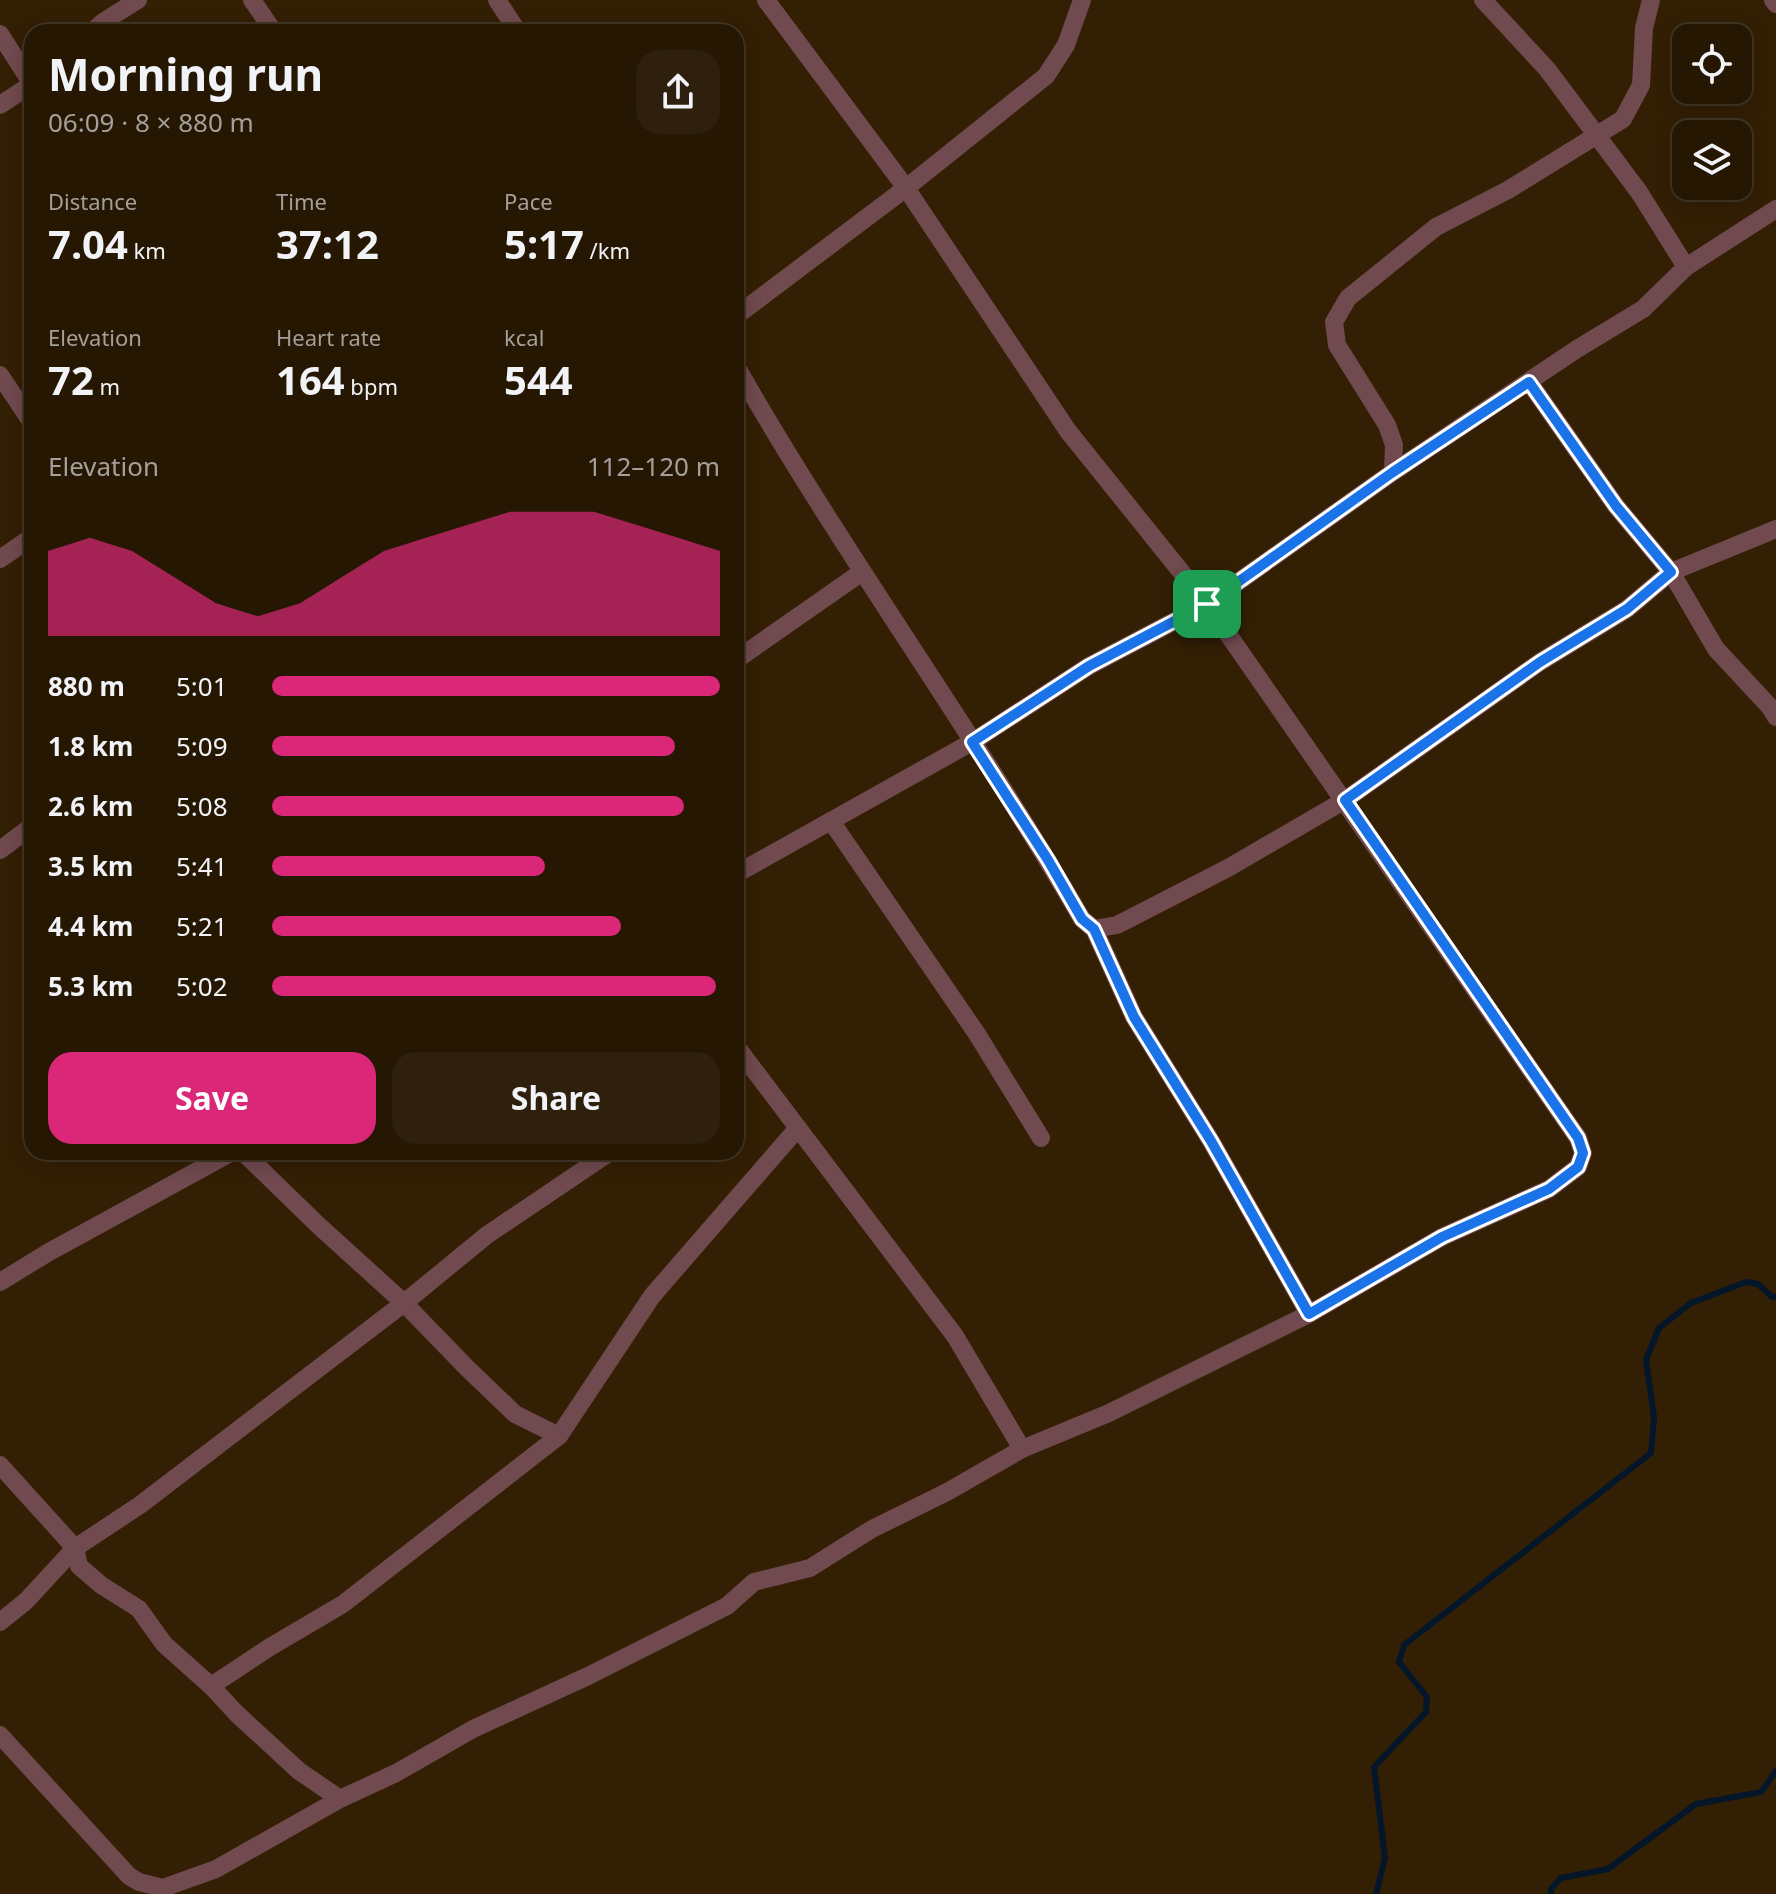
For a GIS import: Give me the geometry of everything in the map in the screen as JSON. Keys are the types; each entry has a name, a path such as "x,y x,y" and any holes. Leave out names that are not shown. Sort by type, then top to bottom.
{"street":[{"path":"101,24 138,0"},
{"path":"252,0 268,24"},
{"path":"497,0 513,24"},
{"path":"0,1735 129,1876 163,1888 216,1869 473,1729 588,1676 727,1606 754,1582 810,1568 872,1529 947,1492 1022,1449 1109,1413 1309,1314 1442,1237 1549,1189 1578,1167 1583,1153 1578,1138 1345,800 1207,604 1068,431 906,188 766,0"},
{"path":"744,310 906,188 1046,76 1066,45 1082,0"},
{"path":"1483,0 1547,69 1639,192 1686,267"},
{"path":"1393,472 1394,445 1387,425 1337,345 1334,322 1348,298 1436,227 1508,190 1623,119 1641,85 1644,28 1651,0"},
{"path":"0,34 24,72"},
{"path":"0,105 24,89"},
{"path":"744,870 972,742 1089,666 1207,604 1393,472 1643,309 1686,267 1776,209"},
{"path":"0,375 24,411"},
{"path":"744,380 792,464 1041,849 1082,919 1094,929 1134,1017 1211,1141 1309,1314"},
{"path":"1529,382 1616,506 1671,572 1716,649 1776,717"},
{"path":"1094,929 1117,925 1214,875 1345,800 1540,662 1627,609 1671,572 1776,529"},
{"path":"0,559 24,542"},
{"path":"744,654 862,572"},
{"path":"831,821 977,1034 1041,1138"},
{"path":"0,850 24,832"},
{"path":"744,1068 797,1129 955,1336 1022,1449"},
{"path":"211,1686 343,1604 559,1436 652,1296 797,1129"},
{"path":"0,1282 217,1160"},
{"path":"251,1160 404,1303 515,1414 559,1436"},
{"path":"0,1622 26,1601 75,1548 140,1505 404,1303 487,1235 598,1160"},
{"path":"0,1465 75,1548 79,1566 101,1585 139,1609 164,1644 237,1714 299,1771 340,1799"}],"waterway":[{"path":"1376,1894 1385,1858 1374,1767 1426,1712 1427,1697 1399,1662 1404,1645 1651,1453 1654,1417 1646,1360 1659,1328 1691,1303 1746,1282 1758,1284 1776,1297"},
{"path":"1551,1894 1551,1889 1561,1878 1608,1869 1696,1804 1761,1792 1776,1771"}],"route":[{"path":"1529,382 1616,506 1671,572 1627,609 1540,662 1345,800 1578,1138 1583,1153 1578,1167 1549,1189 1442,1237 1309,1314 1211,1141 1134,1017 1094,929 1082,919 972,742 1089,666 1207,604 1393,472 1529,382"}]}
